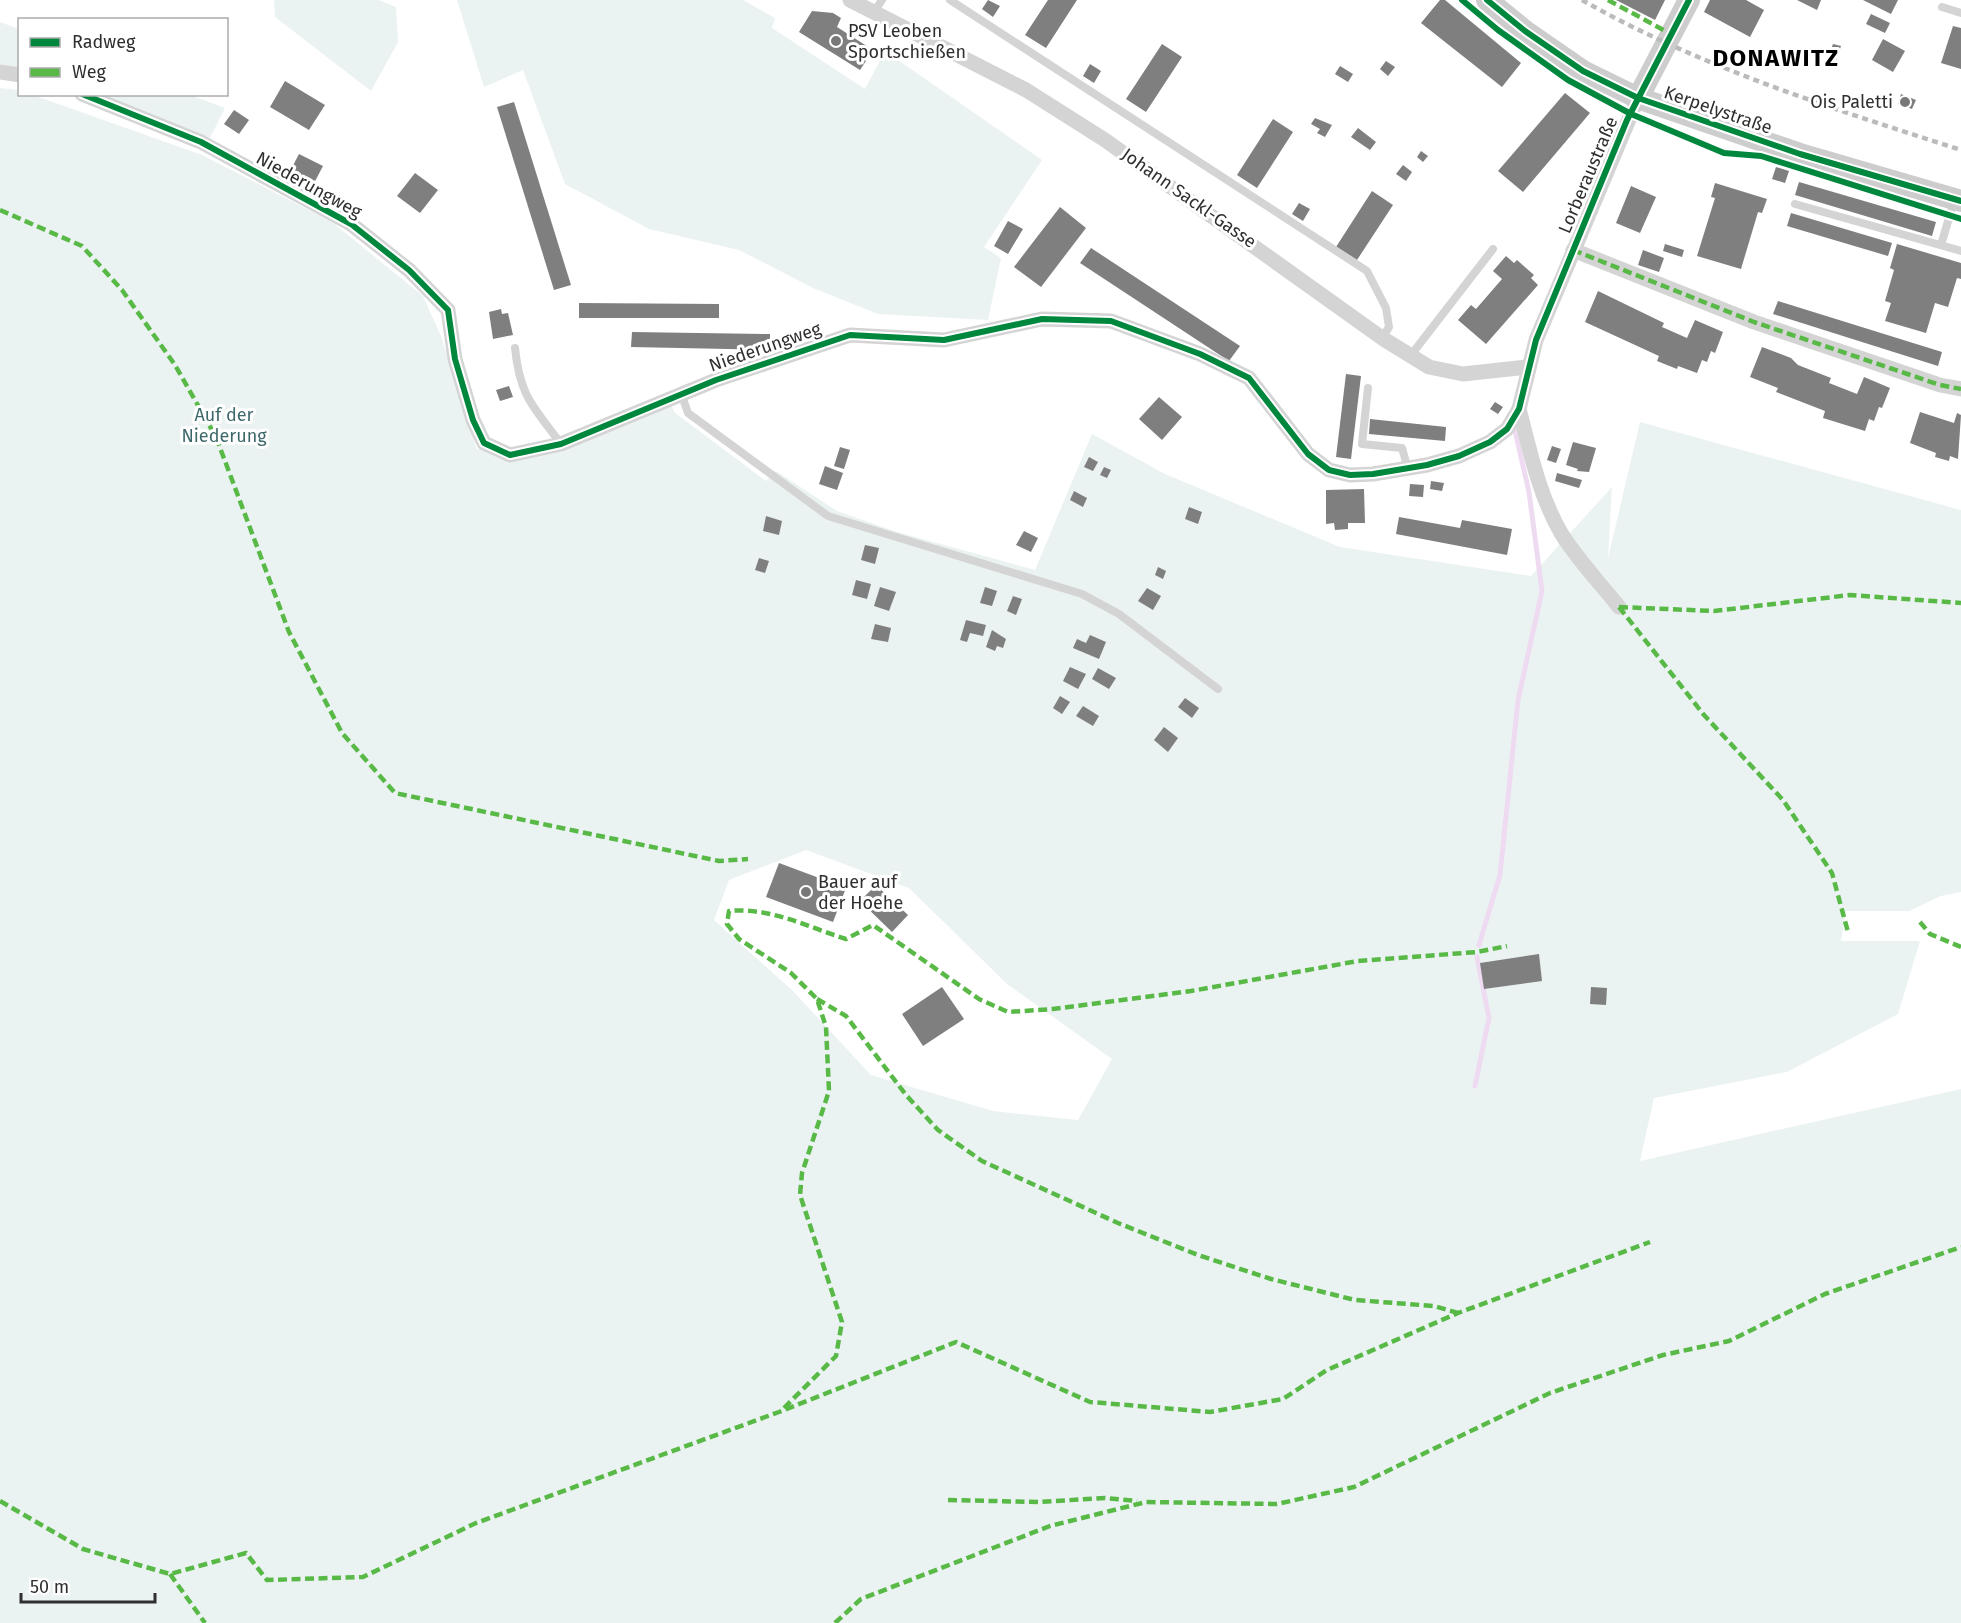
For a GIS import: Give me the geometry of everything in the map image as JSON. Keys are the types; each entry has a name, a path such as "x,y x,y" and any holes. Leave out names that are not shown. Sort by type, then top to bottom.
{"main road":[{"name":"Kerpelystraße","path":"1487,0 1525,31 1578,67 1638,98 1800,154 1958,200"},
{"name":"Lorberaustraße","path":"1638,98 1689,0"}],"street":[{"name":"Johann Sackl-Gasse","path":"850,0 880,3 1086,127 1324,294 1382,338 1429,367 1463,374 1527,368"},
{"path":"0,72 18,75"},
{"name":"Niederungweg","path":"87,96 201,142 351,224 409,270 448,310 455,359 473,420 484,443 510,455 561,444 681,393 850,335 944,340 1042,319 1111,321 1200,354 1249,378 1308,454 1329,470 1350,475 1408,469 1459,456 1490,442 1507,429 1519,409 1527,368"},
{"name":"Lorberaustraße","path":"1527,368 1573,250 1638,98"},
{"path":"1573,250 1754,322 1940,385 1961,389"},
{"name":"Niederungweg","path":"1519,409 1538,481 1548,507 1562,534 1619,607"}],"lane":[{"path":"951,0 1367,271 1386,309 1389,327 1382,338"},
{"path":"1942,8 1961,13"},
{"path":"1941,245 1958,200"},
{"path":"1795,204 1961,251"},
{"path":"1411,355 1493,249"},
{"path":"515,348 524,394 561,444"},
{"path":"1368,388 1362,444 1402,448 1408,469"},
{"path":"681,393 688,412 828,516 1082,594 1119,614 1218,689"}],"green space":[{"path":"274,0 379,0 396,7 398,42 371,91 275,17"},
{"path":"457,0 743,0 775,18 772,28 865,89 885,51 1042,160 984,247 1001,258 988,320 878,314 813,288 739,250 649,229 565,184 523,70 484,87"},
{"path":"0,22 18,29 18,68 0,64"},
{"name":"Auf der Niederung","path":"0,88 18,90 18,96 36,96 202,155 332,222 423,296 441,336 477,450 484,443 510,455 669,398 674,412 766,481 776,471 837,511 897,532 1035,570 1092,434 1165,474 1340,547 1531,576 1612,487 1608,558 1640,422 1961,510 1961,892 1941,896 1909,911 1846,911 1841,941 1920,941 1898,1014 1787,1072 1654,1098 1640,1161 1961,1089 1961,1623 0,1623","holes":["806,850 909,888 1007,984 1112,1059 1078,1120 993,1111 871,1075 793,991 714,920 729,880"]},
{"path":"105,96 193,96 225,108 210,138"}],"building":[{"path":"988,0 1000,6 993,17 982,9"},
{"path":"1048,0 1077,0 1046,48 1025,35"},
{"path":"1440,0 1445,0 1521,63 1502,87 1421,23"},
{"path":"1616,0 1665,0 1655,20"},
{"path":"1710,0 1746,0 1764,10 1750,37 1704,12"},
{"path":"1797,0 1821,0 1817,10"},
{"path":"1863,0 1898,0 1891,14"},
{"name":"PSV Leoben Sportschießen","path":"812,11 833,13 841,18 837,27 873,50 860,70 799,32"},
{"path":"1871,14 1890,23 1885,33 1866,24"},
{"path":"1953,26 1961,28 1961,69 1941,63"},
{"path":"1883,39 1905,51 1893,72 1872,60"},
{"path":"1162,44 1182,57 1146,112 1126,99"},
{"path":"1833,44 1841,46 1836,61 1828,58"},
{"path":"1386,61 1395,67 1388,76 1380,69"},
{"path":"1090,64 1101,71 1094,83 1083,76"},
{"path":"1340,66 1353,74 1348,82 1335,74"},
{"path":"285,81 325,105 309,130 270,107"},
{"path":"1565,93 1590,113 1523,192 1498,171"},
{"path":"1901,94 1916,100 1912,109 1898,104"},
{"path":"514,102 571,285 554,290 497,107"},
{"path":"234,110 249,120 239,134 224,124"},
{"path":"1315,118 1332,125 1325,137 1317,133 1320,129 1311,124"},
{"path":"1273,119 1293,132 1257,188 1237,175"},
{"path":"1358,128 1376,142 1370,150 1351,137"},
{"path":"1421,151 1428,156 1423,162 1417,157"},
{"path":"299,154 323,166 312,187 288,175"},
{"path":"1403,165 1412,172 1406,181 1396,174"},
{"path":"1776,167 1789,171 1785,183 1772,179"},
{"path":"415,173 438,190 420,213 397,196"},
{"path":"1799,182 1936,222 1932,236 1795,195"},
{"path":"1715,183 1767,199 1762,213 1758,212 1741,269 1697,256 1715,198 1711,197"},
{"path":"1631,186 1656,197 1640,233 1616,223"},
{"path":"1372,191 1393,205 1357,260 1336,247"},
{"path":"1299,203 1310,209 1303,221 1292,214"},
{"path":"1060,207 1086,228 1041,287 1014,267"},
{"path":"1791,213 1892,243 1888,256 1787,226"},
{"path":"1008,221 1023,229 1008,254 994,246"},
{"path":"1665,244 1684,250 1682,257 1663,251"},
{"path":"1897,244 1961,263 1961,279 1957,278 1948,307 1935,303 1926,333 1885,321 1891,303 1885,301 1894,270 1890,268"},
{"path":"1091,248 1240,346 1229,361 1080,263"},
{"path":"1643,250 1664,258 1659,272 1638,265"},
{"path":"1506,256 1514,263 1517,260 1534,275 1531,278 1538,285 1486,344 1458,320 1471,305 1476,309 1502,279 1493,271"},
{"path":"1598,291 1664,323 1662,327 1687,338 1695,320 1723,332 1715,353 1711,351 1707,362 1702,360 1697,373 1678,366 1677,369 1657,361 1659,356 1585,322"},
{"path":"1778,301 1942,352 1938,366 1773,314"},
{"path":"579,303 719,304 719,318 579,318"},
{"path":"501,309 502,314 508,313 513,335 493,339 489,312"},
{"path":"632,332 770,334 770,350 631,347"},
{"path":"1762,347 1791,358 1798,365 1831,378 1829,383 1857,394 1864,377 1890,388 1882,408 1879,407 1874,421 1869,419 1865,431 1823,418 1825,411 1776,392 1778,388 1750,377"},
{"path":"1346,374 1361,376 1351,459 1336,457"},
{"path":"509,386 513,397 500,401 496,390"},
{"path":"1159,397 1182,417 1162,440 1139,419"},
{"path":"1495,402 1503,407 1498,414 1490,409"},
{"path":"1920,412 1954,423 1957,413 1961,415 1958,459 1950,456 1949,461 1935,457 1936,453 1910,443"},
{"path":"1370,419 1446,427 1445,441 1369,434"},
{"path":"1573,442 1596,448 1589,472 1577,471 1578,469 1566,465"},
{"path":"1552,446 1561,449 1556,463 1547,460"},
{"path":"840,447 850,450 844,469 834,466"},
{"path":"1089,457 1098,462 1093,471 1084,467"},
{"path":"825,466 843,473 837,490 819,484"},
{"path":"1104,467 1111,470 1107,478 1100,475"},
{"path":"1557,473 1582,480 1579,488 1555,481"},
{"path":"1431,481 1444,483 1442,491 1430,489"},
{"path":"1410,484 1424,485 1423,497 1409,496"},
{"path":"1364,489 1365,523 1348,523 1348,529 1335,530 1334,523 1326,524 1326,490"},
{"path":"1074,491 1087,498 1083,507 1070,500"},
{"path":"1189,507 1202,512 1198,524 1185,519"},
{"path":"766,516 782,521 779,535 763,531"},
{"path":"1399,517 1460,528 1462,520 1512,529 1507,555 1396,534"},
{"path":"1024,531 1038,538 1031,552 1016,545"},
{"path":"865,545 879,548 875,564 861,560"},
{"path":"759,558 769,561 765,573 755,570"},
{"path":"1158,567 1166,571 1163,579 1155,575"},
{"path":"856,580 871,584 867,599 852,595"},
{"path":"880,587 896,592 889,611 874,606"},
{"path":"985,587 997,591 992,606 980,603"},
{"path":"1147,588 1161,596 1153,610 1138,601"},
{"path":"1013,596 1022,599 1016,615 1007,611"},
{"path":"966,620 986,625 983,636 970,633 967,642 960,640"},
{"path":"875,624 891,628 888,642 871,639"},
{"path":"992,630 1006,639 1003,648 997,646 995,651 986,647"},
{"path":"1090,635 1106,642 1099,659 1073,648 1077,639 1086,643"},
{"path":"1070,667 1086,674 1078,689 1063,681"},
{"path":"1098,668 1116,678 1109,689 1092,679"},
{"path":"1060,696 1070,702 1062,714 1053,708"},
{"path":"1185,698 1199,708 1192,718 1178,707"},
{"path":"1083,706 1099,716 1093,726 1076,716"},
{"path":"1164,727 1178,738 1168,752 1154,740"},
{"name":"Bauer auf der Hoehe","path":"779,863 846,888 833,922 766,897"},
{"path":"876,885 908,915 892,932 860,901"},
{"path":"1539,954 1542,981 1484,989 1480,963"},
{"path":"942,987 964,1019 923,1046 902,1014"},
{"path":"1591,987 1607,988 1606,1005 1590,1004"}],"waterway":[{"path":"1479,945 1500,875 1518,700 1542,591 1529,492 1515,431"},
{"path":"1475,1086 1489,1018 1477,957"}],"railway":[{"path":"1582,0 1674,46 1768,85 1961,150"}],"marked path":[{"path":"1608,0 1671,34"},
{"path":"0,210 82,246 122,290 175,365 216,437 289,632 342,733 395,793 719,861 748,859"},
{"path":"1573,250 1754,322 1940,385 1961,389"},
{"path":"1619,607 1714,611 1850,595 1961,603"},
{"path":"1619,607 1704,715 1783,800 1832,873 1848,932"},
{"path":"784,1408 836,1356 842,1322 800,1195 802,1173 829,1091 826,1027 817,999 791,973 739,939 727,924 729,911 774,915 846,939 873,925 979,999 1008,1012 1053,1009 1191,991 1358,961 1477,952 1507,946"},
{"path":"1920,922 1930,934 1961,947"},
{"path":"817,999 846,1016 906,1095 938,1130 982,1161 1118,1223 1198,1255 1271,1279 1355,1300 1434,1306 1458,1313"},
{"path":"0,1501 83,1549 170,1574 246,1553 267,1580 363,1577 476,1523 779,1412 956,1342 1090,1402 1210,1412 1283,1399 1327,1370 1458,1313 1650,1242"},
{"path":"835,1623 861,1599 1050,1526 1146,1502 1277,1504 1354,1487 1550,1393 1663,1355 1729,1341 1825,1294 1961,1247"},
{"path":"948,1500 1038,1502 1105,1498 1137,1501"},
{"path":"170,1574 205,1623"}],"cycle path":[{"path":"1462,0 1498,30 1568,80 1631,114 1724,153 1761,156 1961,219"},
{"path":"1487,0 1525,31 1583,71 1638,98 1800,154 1961,201"},
{"path":"87,96 201,142 351,224 409,270 448,310 455,359 473,420 484,443 510,455 561,444 716,380 850,335 944,340 1042,319 1111,321 1200,354 1249,378 1308,454 1329,470 1350,475 1373,474 1427,465 1459,456 1490,442 1507,429 1519,409 1536,340 1627,120 1689,0"}],"place":[{"name":"PSV Leoben Sportschießen","path":"836,41"},
{"name":"Ois Paletti","path":"1905,102"},
{"name":"Bauer auf der Hoehe","path":"806,892"}],"district":[{"name":"DONAWITZ","path":"1776,58"}]}
